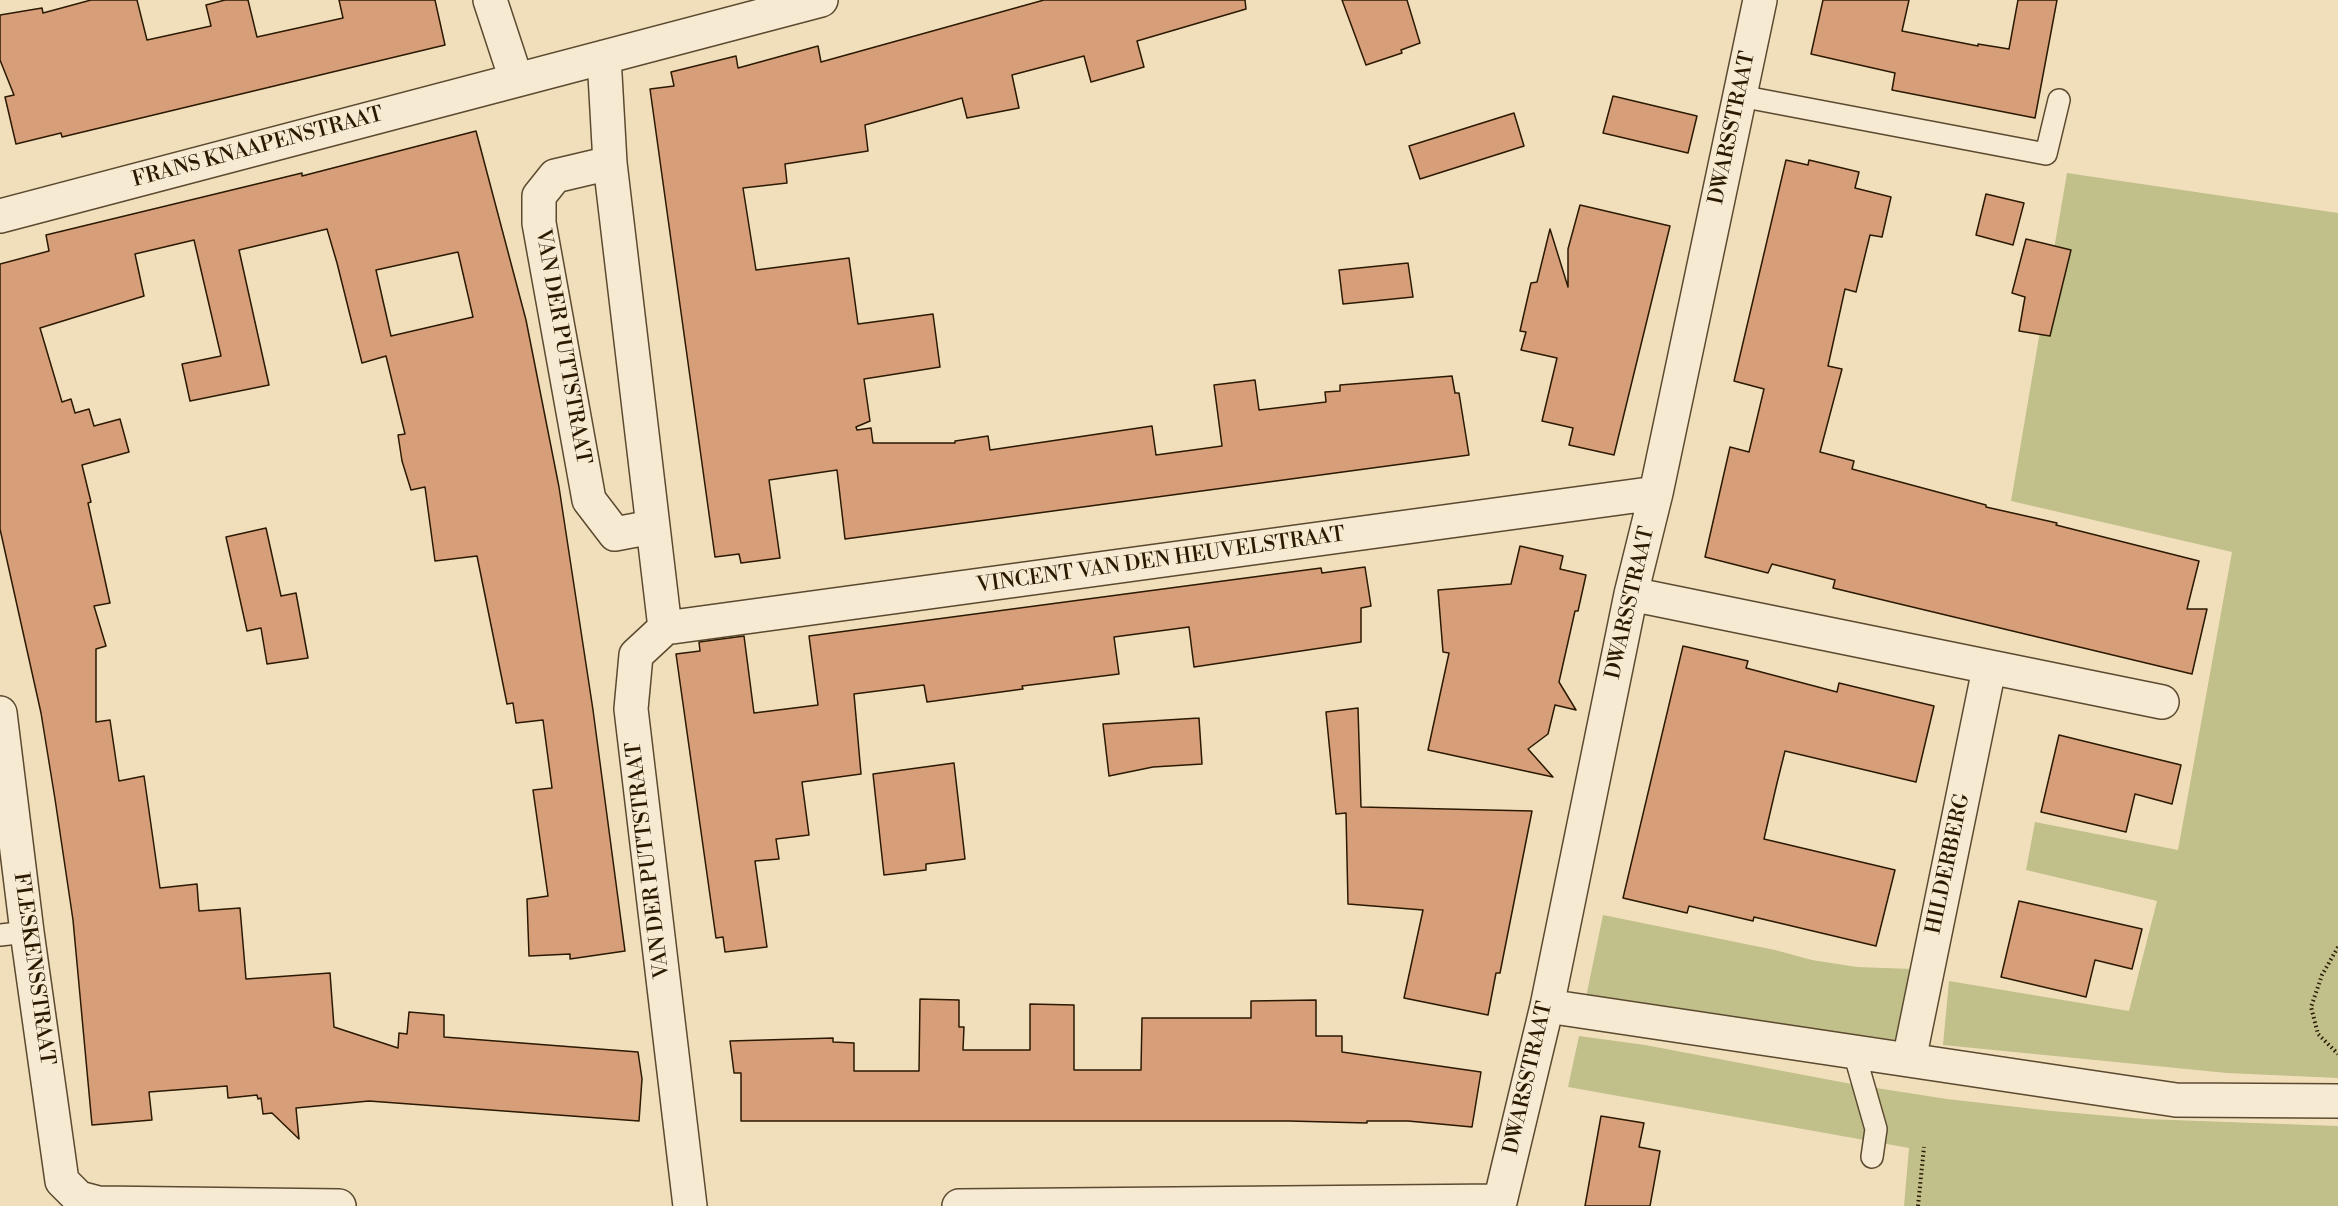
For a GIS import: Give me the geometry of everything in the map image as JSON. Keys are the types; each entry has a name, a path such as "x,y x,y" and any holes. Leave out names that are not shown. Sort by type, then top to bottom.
{"street":[{"path":"490,0 516,79"},
{"name":"FRANS KNAAPENSTRAAT","path":"0,216 821,0"},
{"name":"DWARSSTRAAT","path":"1500,1204 1547,1006 1631,594 1656,493 1760,0"},
{"path":"604,57 610,163 665,628"},
{"name":"VAN DER PUTTSTRAAT","path":"610,163 555,176 539,196 539,223 589,500 615,534 652,527"},
{"name":"VINCENT VAN DEN HEUVELSTRAAT","path":"665,628 1656,493"},
{"path":"1631,594 1989,669 2162,702"},
{"name":"VAN DER PUTTSTRAAT","path":"665,628 636,655 631,709 690,1206"},
{"name":"HILDERBERG","path":"1909,1060 1989,669"},
{"name":"FLESKENSSTRAAT","path":"0,713 13,933 62,1181 79,1198 98,1204"},
{"path":"1547,1006 2176,1100 2338,1101"},
{"path":"98,1204 339,1206"},
{"path":"959,1206 1500,1204"}],"lane":[{"path":"1740,96 2046,154 2059,100"},
{"path":"1854,1052 1876,1129 1872,1157"}],"path":[{"path":"2338,947 2322,975 2311,1006 2318,1034 2338,1054"},
{"path":"1918,1206 1924,1147"}],"shaded area":[{"path":"2067,173 2338,213 2338,1078 2227,1073 1943,1045 1949,981 2129,1011 2157,901 2026,870 2035,822 2178,850 2232,552 2011,501"},
{"path":"1603,915 1775,950 1812,960 1857,967 1912,969 1897,1040 1799,1030 1585,1002"},
{"path":"1579,1036 1645,1045 1857,1085 1947,1099 2145,1119 2338,1126 2338,1206 1904,1206 1909,1148 1568,1087"}],"building":[{"path":"91,0 137,0 147,40 211,26 206,5 225,0 248,0 257,37 343,18 339,0 435,0 445,45 62,137 61,133 16,144 5,97 14,95 0,60 0,15 42,8 43,13"},
{"path":"1044,0 1245,0 1246,9 1137,41 1144,67 1091,82 1084,56 1012,75 1019,108 967,118 962,98 865,125 868,151 785,164 787,183 743,188 756,270 849,258 858,324 933,314 940,367 864,379 870,421 856,427 857,430 871,428 873,443 955,443 955,441 988,436 990,450 1152,426 1156,455 1222,446 1214,385 1255,380 1259,410 1326,402 1325,392 1340,391 1340,385 1452,376 1455,393 1459,393 1469,455 845,539 837,470 769,480 780,558 741,563 739,554 715,557 650,89 674,86 671,72 736,56 738,68 818,46 821,62"},
{"path":"1342,0 1407,0 1420,43 1401,50 1402,53 1366,65"},
{"path":"1823,0 1909,0 1902,31 1978,46 1978,44 2009,49 2018,0 2057,0 2035,118 1892,90 1895,73 1811,54"},
{"path":"1613,96 1697,116 1688,153 1603,133"},
{"path":"1514,113 1524,146 1420,179 1409,146"},
{"path":"476,131 526,320 559,487 593,710 625,951 570,959 570,954 529,956 527,899 548,896 533,790 552,788 543,720 516,723 513,703 507,704 477,556 435,561 425,487 411,490 402,461 398,435 405,434 386,356 362,363 327,229 239,250 269,385 190,401 182,364 221,356 194,240 135,254 144,296 40,328 62,402 71,399 75,413 89,409 94,426 120,419 129,452 82,465 110,603 94,606 106,646 96,649 96,722 110,720 119,781 144,776 160,888 197,884 199,911 240,908 246,979 330,973 334,1027 398,1048 399,1033 407,1034 409,1012 444,1015 444,1037 638,1052 642,1079 639,1121 369,1101 296,1108 299,1139 272,1113 263,1114 261,1098 258,1099 257,1095 228,1098 227,1086 149,1092 152,1120 92,1125 73,920 55,799 41,713 0,529 0,264 49,251 46,235 302,173 302,176","holes":["458,252 473,317 391,336 376,270"]},
{"path":"1786,160 1808,165 1809,160 1859,172 1855,188 1891,197 1882,237 1870,235 1856,292 1845,289 1828,366 1842,369 1820,452 1854,461 1852,469 1986,505 1986,507 2057,523 2056,525 2199,561 2187,609 2207,609 2192,674 1833,588 1835,580 1772,564 1768,573 1705,557 1730,447 1749,452 1764,389 1734,381"},
{"path":"1986,194 2024,203 2013,245 1976,235"},
{"path":"1580,205 1670,226 1614,455 1569,445 1573,428 1542,421 1557,358 1521,350 1526,332 1520,331 1531,283 1537,282 1550,229 1568,287 1568,249"},
{"path":"2026,239 2071,250 2050,336 2019,331 2025,297 2012,293"},
{"path":"1408,263 1413,297 1343,304 1339,270"},
{"path":"266,528 281,596 296,593 308,658 267,664 261,628 247,631 226,537"},
{"path":"1520,546 1563,556 1560,569 1586,575 1578,611 1575,611 1559,682 1576,710 1555,705 1548,734 1528,749 1553,777 1428,750 1449,653 1443,652 1438,590 1511,584"},
{"path":"1365,567 1371,606 1361,608 1361,642 1194,667 1189,627 1114,637 1119,674 1022,686 1023,689 927,702 924,685 854,694 861,774 802,782 809,835 776,839 779,859 755,861 767,947 725,952 723,937 716,938 676,654 700,651 699,642 744,636 754,713 818,705 809,636 1321,568 1322,573"},
{"path":"1683,646 1748,661 1746,668 1837,692 1839,683 1934,706 1916,782 1785,751 1777,783 1764,839 1895,870 1876,946 1754,917 1753,921 1689,906 1687,913 1623,898"},
{"path":"1358,708 1361,807 1532,811 1500,973 1496,973 1488,1015 1404,998 1423,910 1348,904 1346,813 1336,814 1326,712"},
{"path":"1199,718 1202,764 1153,767 1109,776 1103,724"},
{"path":"2059,735 2181,765 2172,804 2135,794 2126,832 2041,812"},
{"path":"954,763 965,859 926,864 926,870 884,875 873,774"},
{"path":"2019,901 2142,929 2132,969 2095,960 2086,997 2001,977"},
{"path":"920,999 959,1000 959,1027 964,1027 963,1050 1030,1050 1030,1004 1074,1005 1074,1070 1141,1070 1142,1018 1251,1018 1251,1001 1316,1000 1316,1036 1342,1036 1342,1052 1481,1072 1472,1127 1408,1121 1367,1121 1367,1123 741,1121 741,1073 734,1073 730,1041 833,1038 833,1042 854,1043 854,1071 919,1071"},
{"path":"1601,1116 1644,1123 1639,1147 1660,1151 1650,1206 1585,1206"}]}
